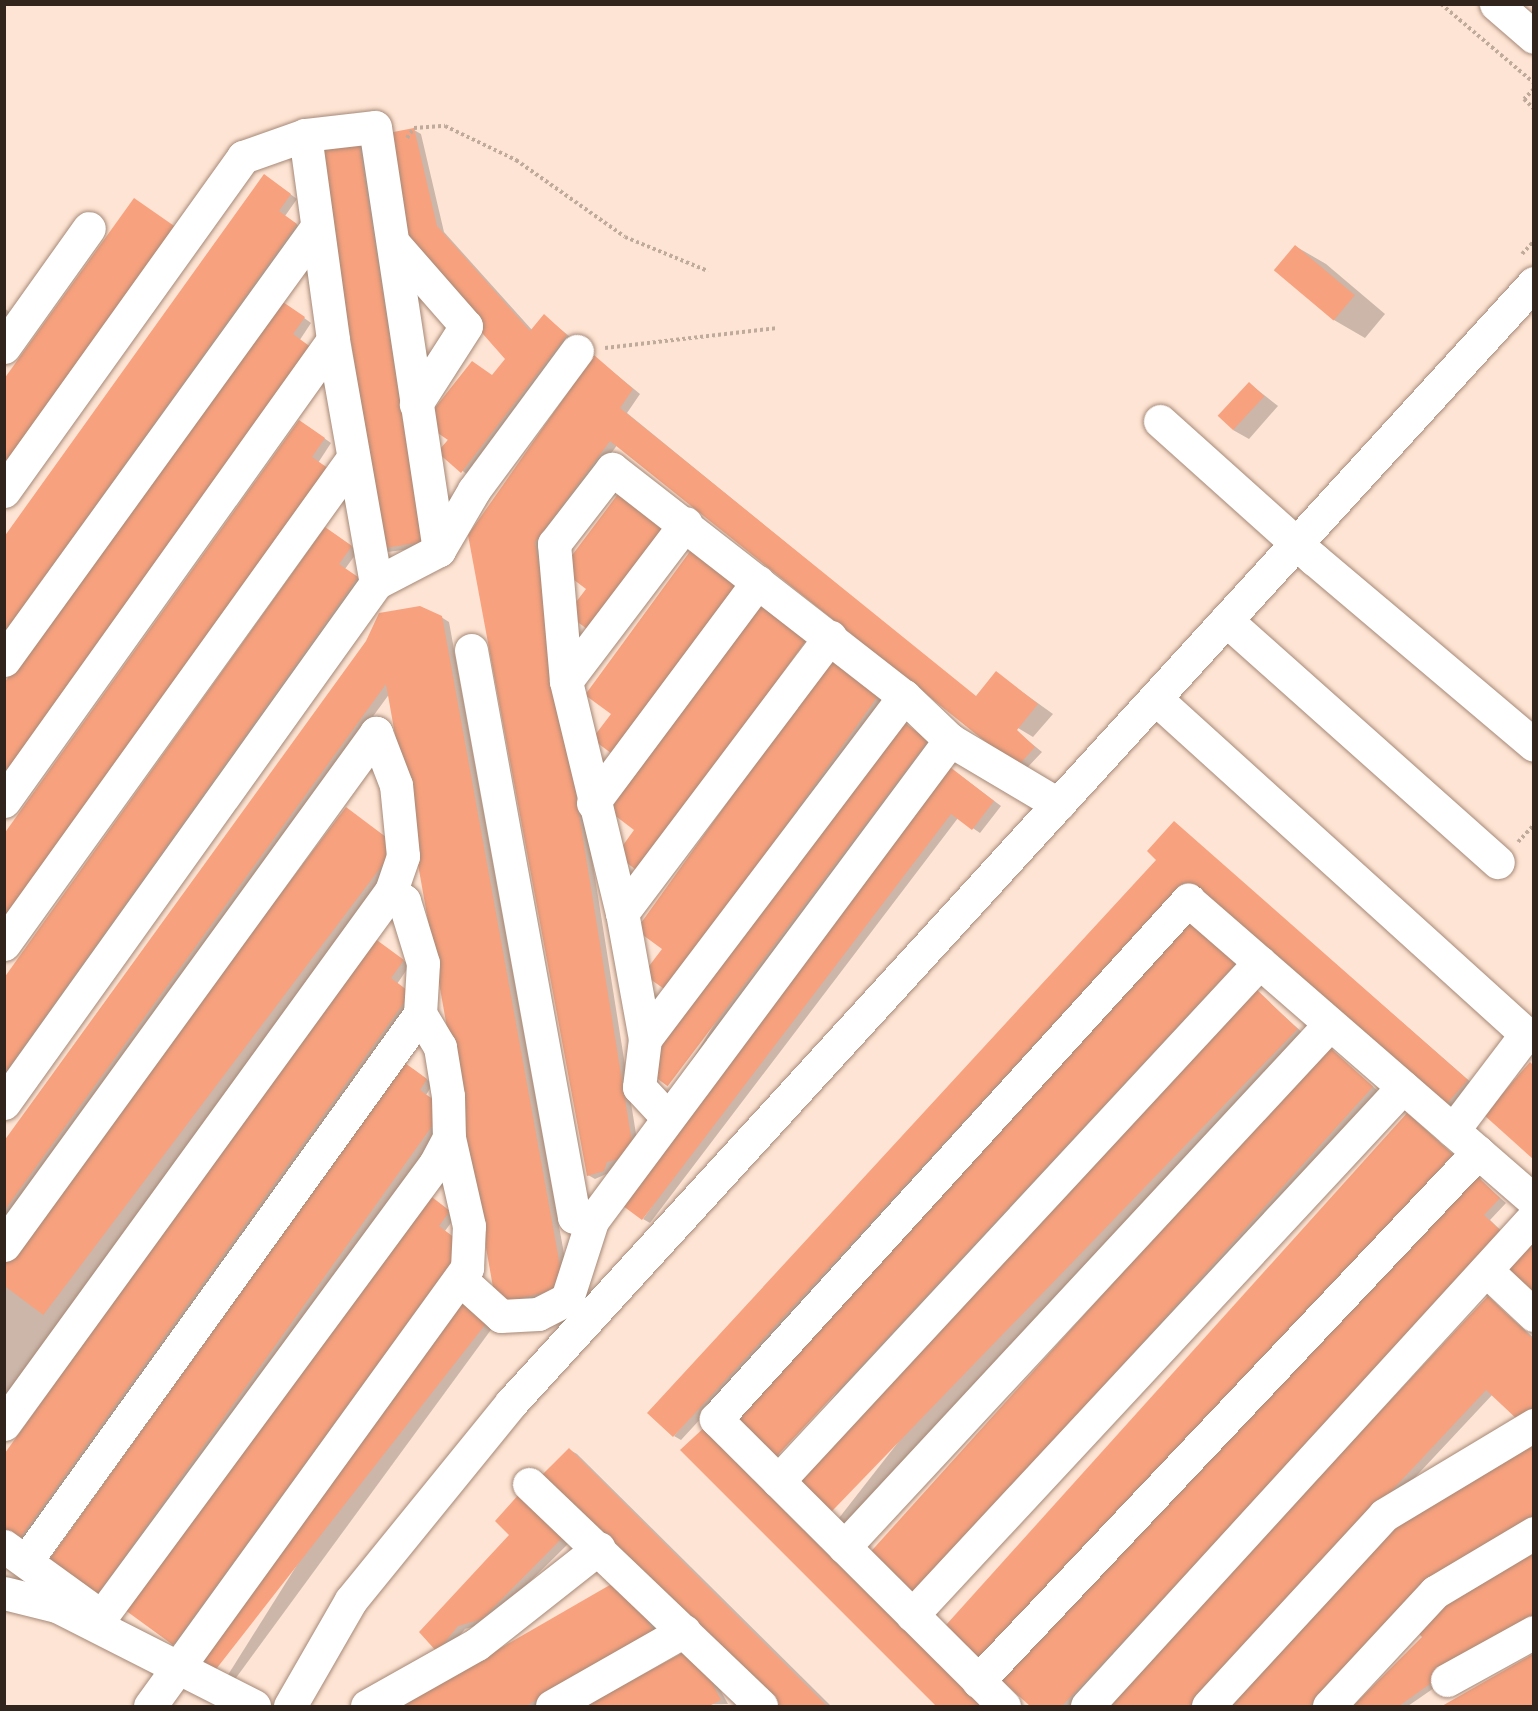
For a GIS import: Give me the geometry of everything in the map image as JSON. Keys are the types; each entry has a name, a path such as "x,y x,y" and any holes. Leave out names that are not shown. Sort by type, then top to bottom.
{"main road":[{"path":"1496,4 1533,38"},
{"path":"4,491 243,157 305,135 375,127 396,246 416,404 439,550"},
{"path":"305,135 333,340 352,458 376,583"},
{"path":"4,660 317,227"},
{"path":"4,346 89,228"},
{"path":"396,246 466,326 416,404"},
{"path":"290,1707 351,1600 511,1403 1533,283"},
{"path":"4,801 333,340"},
{"path":"4,1103 376,583 439,550 474,490 577,351"},
{"path":"1160,422 1296,543 1533,745"},
{"path":"4,944 352,458"},
{"path":"667,1117 639,1087 645,1039 622,913 593,803 566,681 554,543 612,470 686,524 904,696 950,740 1058,804"},
{"path":"566,681 686,524"},
{"path":"593,803 758,582"},
{"path":"1226,620 1498,862"},
{"path":"622,913 830,637"},
{"path":"471,650 574,1217 592,1221"},
{"path":"645,1039 904,696"},
{"path":"1155,698 1526,1034 1453,1130"},
{"path":"4,1245 376,733 396,785 403,856 391,891 4,1424"},
{"path":"460,1279 501,1316 538,1314 567,1299 592,1221 650,1146 667,1117 950,740"},
{"path":"128,1642 101,1617 15,1553 420,1014 423,963 404,901 391,891"},
{"path":"1004,1707 716,1419 1188,900 1533,1201"},
{"path":"778,1481 1260,962"},
{"path":"150,1707 467,1268 469,1226 448,1138 440,1047 420,1014"},
{"path":"844,1547 1330,1024"},
{"path":"912,1615 1403,1087"},
{"path":"101,1617 435,1164 448,1138"},
{"path":"978,1681 1478,1152"},
{"path":"1087,1707 1533,1217"},
{"path":"1486,1270 1533,1314"},
{"path":"1208,1707 1384,1515 1533,1425"},
{"path":"529,1484 684,1631 751,1704"},
{"path":"1329,1707 1435,1592 1533,1533"},
{"path":"367,1707 477,1644 599,1548"},
{"path":"4,1593 57,1606 254,1707"},
{"path":"552,1707 684,1631"},
{"path":"1447,1680 1533,1632"}],"path":[{"path":"1441,4 1533,83"},
{"path":"1533,89 1524,99 1533,108"},
{"path":"379,152 402,145 414,128 445,126 516,160 625,237 708,271"},
{"path":"577,351 777,328"}],"building":[{"path":"414,128 437,226 530,331 544,314 567,335 461,473 437,452 448,440 423,423 472,361 492,375 505,359 408,249 383,134"},
{"path":"359,143 422,542 384,548 320,149"},
{"path":"264,174 291,194 279,211 297,224 4,633 4,537"},
{"path":"134,198 180,230 4,476 4,379"},
{"path":"1295,245 1355,295 1334,320 1274,270"},
{"path":"280,300 305,317 293,334 312,348 4,775 4,683"},
{"path":"594,355 633,389 620,408 976,696 996,671 1038,704 1017,730 1035,747 1017,767 610,441 535,542 634,1155 607,1162 604,1171 587,1176 468,535"},
{"path":"1249,382 1264,396 1233,430 1218,416"},
{"path":"299,420 325,438 312,457 332,471 4,931 4,834"},
{"path":"621,490 670,526 591,632 567,614 586,589 561,570"},
{"path":"325,527 352,546 339,564 358,577 4,1074 4,978"},
{"path":"691,550 739,585 615,756 592,739 611,714 585,695"},
{"path":"759,603 808,638 639,872 616,855 634,830 609,811"},
{"path":"420,606 442,616 564,1288 496,1304 386,684 4,1211 4,1141 366,641 379,613"},
{"path":"832,656 881,692 667,991 643,974 662,949 636,930"},
{"path":"901,720 928,740 668,1086 640,1066"},
{"path":"950,767 994,801 972,830 951,814 642,1220 619,1203"},
{"path":"346,807 397,846 43,1315 4,1286 4,1261"},
{"path":"1174,821 1468,1080 1442,1109 1184,882 673,1437 647,1413 1156,860 1147,851"},
{"path":"1192,920 1237,962 775,1458 730,1416"},
{"path":"374,938 404,960 391,978 411,993 18,1541 5,1531 5,1453"},
{"path":"1253,986 1298,1029 822,1521 778,1478"},
{"path":"1327,1045 1373,1086 912,1599 866,1557"},
{"path":"1530,1062 1533,1065 1533,1159 1484,1115"},
{"path":"405,1063 427,1079 420,1090 445,1108 97,1595 49,1560"},
{"path":"1407,1113 1453,1154 989,1670 943,1629"},
{"path":"1476,1175 1500,1198 1484,1215 1505,1235 1062,1706 1030,1706 1001,1680"},
{"path":"428,1194 450,1211 439,1226 464,1245 173,1645 125,1610"},
{"path":"1533,1229 1533,1303 1496,1270"},
{"path":"1488,1296 1533,1339 1533,1406 1519,1421 1486,1390 1190,1706 1104,1706"},
{"path":"461,1302 487,1322 214,1672 188,1652"},
{"path":"708,1424 993,1706 936,1706 680,1450"},
{"path":"1533,1444 1533,1515 1423,1584 1310,1706 1230,1706 1397,1523"},
{"path":"569,1448 827,1706 770,1706 541,1476"},
{"path":"520,1493 565,1535 482,1619 458,1626 437,1652 419,1632 509,1535 495,1521"},
{"path":"1533,1546 1533,1618 1469,1656 1399,1706 1353,1706 1422,1637 1413,1627"},
{"path":"622,1578 654,1632 526,1706 400,1706"},
{"path":"693,1647 721,1700 709,1706 585,1706"},
{"path":"1533,1654 1533,1706 1442,1706"}]}
